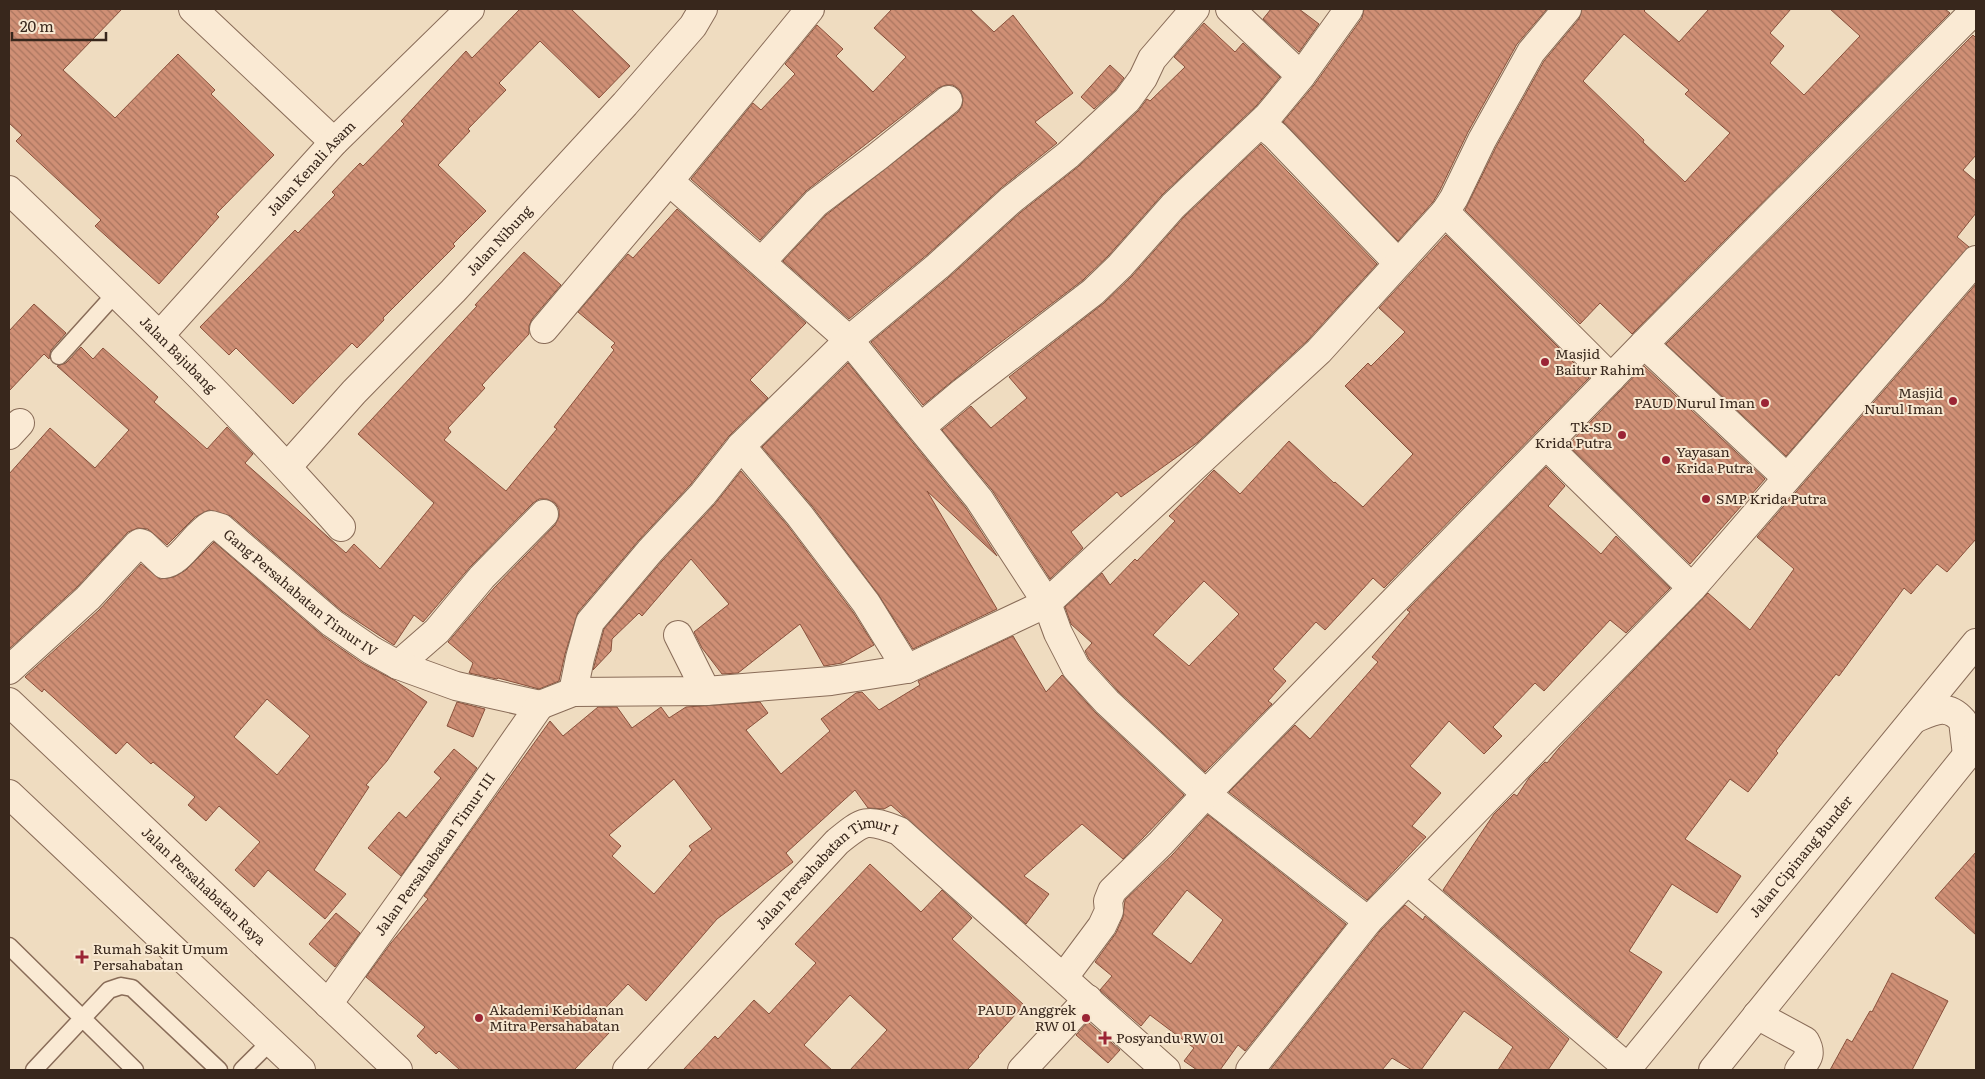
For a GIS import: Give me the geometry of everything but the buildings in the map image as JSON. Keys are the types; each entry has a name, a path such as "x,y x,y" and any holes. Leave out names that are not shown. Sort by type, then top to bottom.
{"street":[{"path":"193,9 334,142"},
{"name":"Jalan Kenali Asam","path":"160,335 334,142 470,9"},
{"name":"Jalan Nibung","path":"288,466 354,392 453,291 625,104 693,26 703,9"},
{"path":"544,328 669,181 810,9"},
{"path":"573,692 590,622 650,551 703,494 741,446 849,340 938,266 1010,200 1068,155 1127,100 1143,78 1152,59 1195,9"},
{"path":"1230,9 1301,76"},
{"path":"921,427 963,392 1093,292 1120,266 1173,206 1261,124 1301,76 1349,9"},
{"path":"540,705 573,692 706,691 830,681 907,669 1047,603 1319,351 1445,212 1531,52 1567,9"},
{"path":"1064,977 1102,926 1109,911 1108,901 1112,891 1161,843 1206,794 1644,344 1973,12"},
{"path":"762,261 816,203 878,157 948,100"},
{"path":"1261,124 1276,135 1398,263"},
{"path":"669,181 762,261 849,340 979,499 1047,603 1058,633 1076,668 1107,702 1206,794 1368,921"},
{"name":"Jalan Bajubang","path":"9,190 160,335 288,466 341,527"},
{"path":"1445,212 1612,378"},
{"path":"1250,1070 1368,921 1692,588 1976,260"},
{"path":"1644,344 1787,478"},
{"path":"1546,445 1692,588"},
{"path":"741,446 800,516 866,603 907,669"},
{"path":"398,665 437,631 482,577 544,514"},
{"name":"Gang Persahabatan Timur IV","path":"9,670 88,598 136,545 143,544 164,564 169,563 175,560 203,529 211,525 220,528 332,623 371,650 398,665 456,686 540,705"},
{"path":"678,635 706,691"},
{"name":"Jalan Cipinang Bunder","path":"1627,1069 1976,643"},
{"name":"Jalan Persahabatan Raya","path":"9,702 398,1070"},
{"name":"Jalan Persahabatan Timur III","path":"328,1004 540,705"},
{"path":"1713,1070 1972,749 1963,721 1953,711 1947,709 1933,711 1914,719"},
{"path":"9,794 301,1070"},
{"name":"Jalan Persahabatan Timur I","path":"627,1070 837,842 858,825 877,822 899,831 1088,999 1152,1065"},
{"path":"1408,881 1627,1069"},
{"path":"1022,1070 1088,999"},
{"path":"1757,1015 1806,1041 1810,1049 1809,1056 1799,1070"}],"lane":[{"path":"60,356 116,293"},
{"path":"9,946 135,1070"},
{"path":"34,1070 109,990 120,986 132,988 219,1070"},
{"path":"242,1070 270,1042"}],"place":[{"name":"Masjid Baitur Rahim","path":"1545,362"},
{"name":"Masjid Nurul Iman","path":"1953,401"},
{"name":"PAUD Nurul Iman","path":"1765,403"},
{"name":"Tk-SD Krida Putra","path":"1622,435"},
{"name":"Yayasan Krida Putra","path":"1666,460"},
{"name":"SMP Krida Putra","path":"1706,499"},
{"name":"Rumah Sakit Umum Persahabatan","path":"82,957"},
{"name":"Akademi Kebidanan Mitra Persahabatan","path":"479,1018"},
{"name":"PAUD Anggrek RW 01","path":"1086,1018"},
{"name":"Posyandu RW 01","path":"1105,1038"}]}
